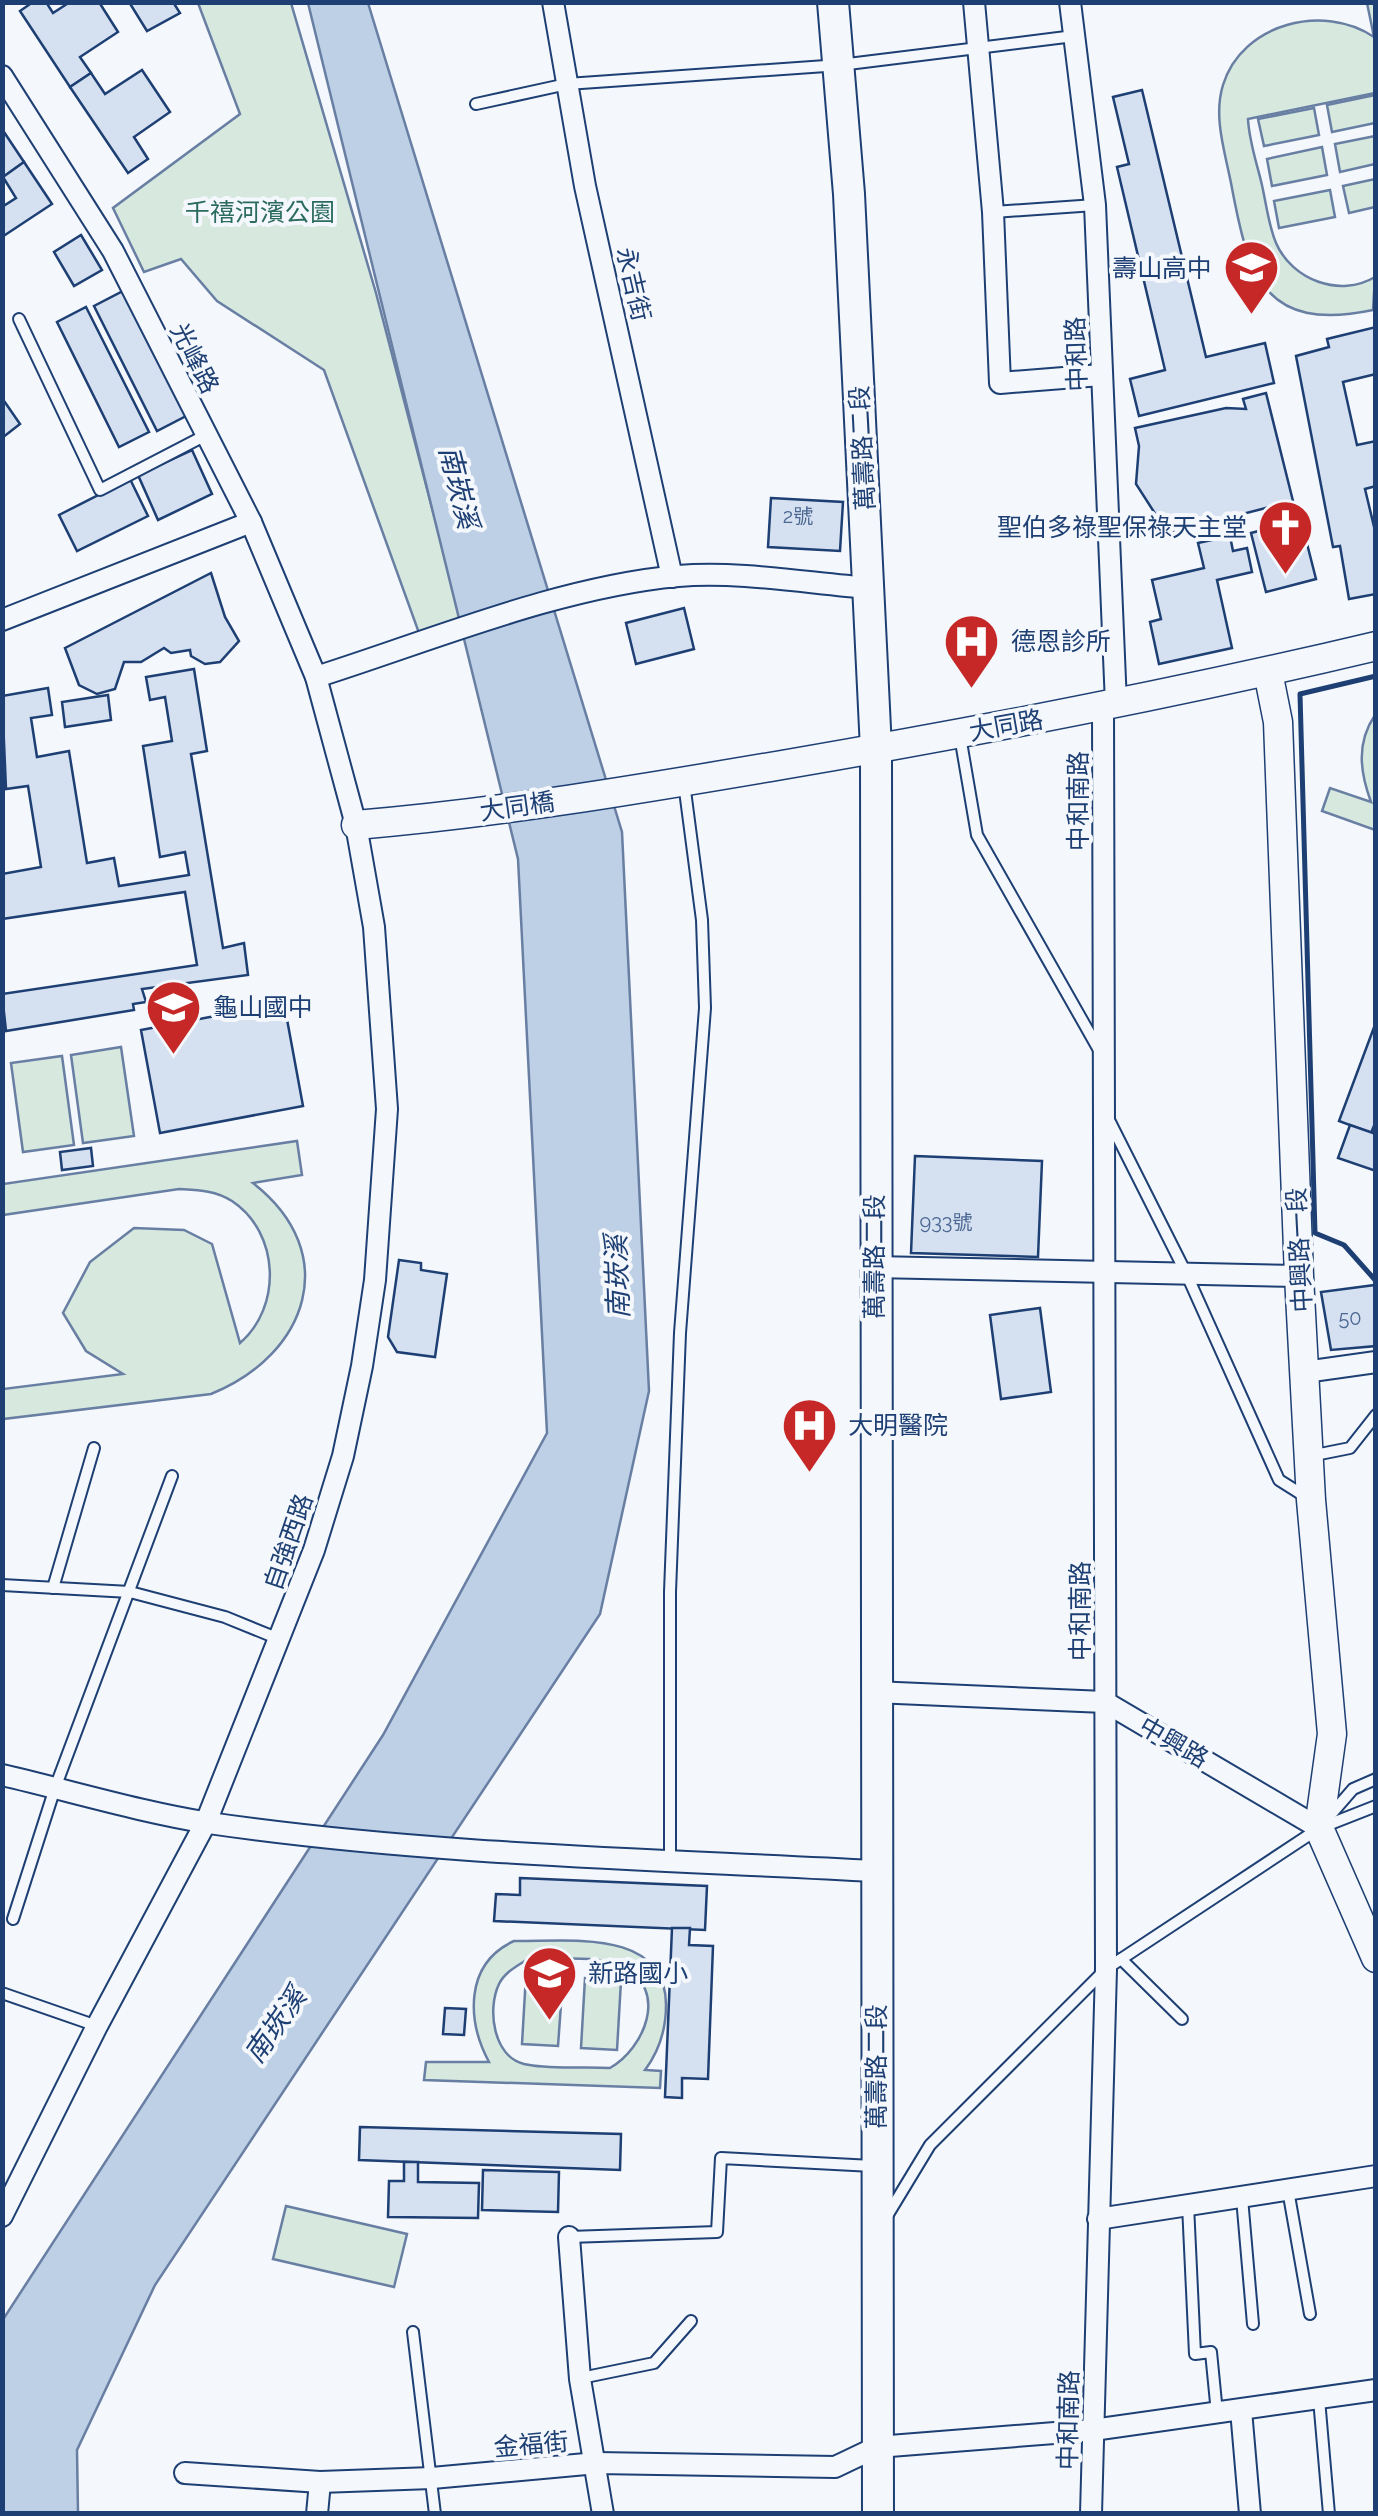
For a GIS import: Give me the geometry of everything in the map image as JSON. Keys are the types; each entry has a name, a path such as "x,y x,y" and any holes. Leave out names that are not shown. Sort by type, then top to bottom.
{"main road":[{"name":"萬壽路二段","path":"832,2 840,65 876,749 874,1692 878,2514"}],"street":[{"name":"永吉街","path":"553,2 585,186 672,577"},
{"path":"974,2 993,212 1000,383 1102,375"},
{"name":"中和路","path":"1070,2 1094,205 1110,706"},
{"name":"光峰路","path":"2,76 105,236 251,522 316,678 356,825"},
{"path":"2,620 251,522"},
{"path":"316,678 567,598 672,577 710,574 869,588"},
{"name":"大同路","path":"633,790 1110,706 1376,646"},
{"name":"中興路一段","path":"1268,672 1278,722 1299,1276 1311,1500 1332,1734 1319,1828"},
{"name":"中和南路","path":"1091,2514 1098,2219 1114,1964 1106,1702 1102,1055 1110,706"},
{"name":"大同橋","path":"356,825 633,790"},
{"name":"自強西路","path":"3,2213 206,1822 281,1640 343,1456 375,1280 387,1109 374,927 356,825"},
{"path":"874,1267 1299,1276"},
{"path":"1305,1372 1376,1362"},
{"name":"中興路","path":"874,1692 1106,1702 1319,1828"},
{"path":"2,1775 206,1822 486,1850 875,1871"},
{"path":"1319,1828 1376,1958"},
{"path":"1098,2219 1376,2176"},
{"path":"570,2238 580,2378 598,2463 603,2514"},
{"name":"金福街","path":"184,2473 320,2482 432,2478 598,2463 836,2467 877,2447 1093,2430 1376,2390"},
{"path":"1241,2410 1250,2514"},
{"path":"318,2514 320,2482"}],"lane":[{"path":"476,104 567,84 840,65 1074,36"},
{"path":"993,212 1094,205"},
{"path":"19,319 100,490 206,434"},
{"path":"959,734 977,835 1102,1055"},
{"path":"670,1860 670,1592 679,1373 704,1008 702,920 684,782"},
{"path":"1104,1111 1186,1273 1279,1480 1311,1500"},
{"path":"1309,1456 1350,1448 1376,1415"},
{"path":"53,1588 94,1448"},
{"path":"13,1919 56,1788 172,1476"},
{"path":"2,1585 130,1592 224,1617 281,1640"},
{"path":"1319,1828 1353,1788 1376,1779"},
{"path":"876,2232 930,2145 1114,1964 1319,1828 1376,1806"},
{"path":"1114,1964 1182,2019"},
{"path":"2,1992 97,2026"},
{"path":"570,2238 717,2232 720,2158 876,2166"},
{"path":"1288,2190 1310,2314"},
{"path":"1242,2197 1253,2324"},
{"path":"1188,2205 1195,2354 1211,2352 1217,2414"},
{"path":"580,2378 654,2362 691,2321"},
{"path":"413,2332 435,2514"},
{"path":"1319,2399 1329,2514"}],"green space":[{"name":"千禧河濱公園","path":"198,3 291,3 376,293 461,619 419,633 324,370 217,301 181,259 144,272 113,208 240,114"},
{"path":"1367,3 1375,3 1375,93 1248,119 1271,228 1283,256 1318,282 1347,286 1375,277 1373,310 1336,315 1306,313 1284,304 1267,289 1254,269 1237,216 1223,147 1220,97 1233,64 1248,47 1287,25 1332,21 1374,37"},
{"path":"1375,95 1375,123 1332,132 1327,105"},
{"path":"1314,108 1319,135 1264,146 1258,119"},
{"path":"1375,136 1375,164 1340,172 1335,144"},
{"path":"1322,147 1327,175 1272,186 1267,159"},
{"path":"1375,179 1375,207 1349,213 1343,186"},
{"path":"1330,190 1335,217 1279,228 1274,201"},
{"path":"1375,715 1375,830 1322,811 1330,788 1371,802 1364,780 1362,747"},
{"path":"121,1047 134,1136 83,1143 71,1055"},
{"path":"62,1056 74,1145 23,1152 11,1063"},
{"path":"297,1141 302,1175 253,1183 281,1211 298,1240 305,1270 302,1300 291,1329 271,1354 244,1377 211,1394 3,1419 3,1389 123,1374 86,1351 63,1313 90,1262 134,1228 184,1230 212,1244 240,1343 263,1310 270,1270 267,1250 248,1215 219,1195 179,1189 3,1215 3,1184"},
{"path":"514,1941 585,1941 632,1951 650,1962 662,1980 666,2014 658,2047 645,2070 661,2071 660,2088 424,2080 426,2062 489,2062 477,2029 474,1995 486,1964","holes":["528,1959 600,1960 637,1977 645,1989 647,2019 622,2059 610,2068 545,2067 524,2064 505,2052 495,2030 495,1994 508,1973"]},
{"path":"526,1975 563,1977 558,2046 522,2044"},
{"path":"585,1978 621,1981 617,2050 581,2048"},
{"path":"286,2206 407,2234 394,2287 273,2259"}],"water":[{"name":"南崁溪","path":"308,3 368,3 622,832 649,1391 600,1614 155,2285 77,2450 78,2513 3,2513 2,2321 383,1735 547,1433 518,859"}],"building":[{"path":"33,2 46,2 53,13 70,2 99,2 118,32 80,57 91,73 70,87 20,11"},
{"path":"129,2 173,2 180,13 147,31"},
{"path":"142,70 170,112 134,137 148,159 128,173 70,87 91,73 105,94"},
{"path":"1142,90 1206,357 1265,343 1274,383 1139,416 1130,379 1165,370 1117,167 1129,164 1113,97"},
{"path":"2,129 24,162 3,177 2,177"},
{"path":"24,162 52,204 2,237 2,207 16,198 3,177"},
{"path":"81,235 102,270 74,286 54,252"},
{"path":"125,290 188,415 157,431 94,306"},
{"path":"86,307 149,432 119,447 57,322"},
{"path":"1376,327 1376,374 1343,382 1357,445 1376,441 1376,486 1365,489 1376,535 1376,594 1349,599 1340,546 1333,547 1296,356 1329,347 1327,339"},
{"path":"1266,393 1293,501 1161,535 1156,515 1136,484 1139,446 1135,428 1226,408 1246,409 1243,399"},
{"path":"2,398 20,424 2,438"},
{"path":"192,450 212,494 158,520 138,475"},
{"path":"130,479 148,516 77,551 59,515"},
{"path":"771,498 843,502 840,551 768,547"},
{"path":"1301,520 1316,579 1266,592 1251,533"},
{"path":"1230,536 1233,551 1247,548 1252,572 1217,580 1232,648 1159,664 1150,622 1161,619 1152,580 1204,568 1198,543"},
{"path":"211,573 225,617 239,641 220,662 205,664 191,656 190,650 171,653 164,648 141,662 124,662 115,689 97,694 79,685 65,648"},
{"path":"684,608 694,649 636,664 626,623"},
{"path":"194,669 207,751 191,754 223,948 244,943 248,975 142,989 146,1002 133,1004 134,1010 6,1031 2,994 197,965 185,892 2,919 2,874 41,867 28,786 6,789 2,696 48,688 52,715 31,718 37,757 69,751 87,863 114,858 119,886 189,875 185,852 160,857 143,746 172,741 165,697 150,700 146,677"},
{"path":"108,695 111,720 65,727 62,702"},
{"path":"284,1003 303,1106 160,1133 141,1030"},
{"path":"1376,1022 1376,1121 1371,1133 1339,1121"},
{"path":"1350,1125 1376,1134 1376,1171 1338,1158"},
{"path":"91,1148 93,1166 62,1170 60,1152"},
{"path":"915,1156 1042,1161 1038,1257 911,1253"},
{"path":"399,1260 421,1263 421,1270 447,1274 435,1357 397,1352 388,1337"},
{"path":"1375,1285 1376,1346 1331,1350 1321,1292"},
{"path":"1040,1308 1051,1392 1001,1399 990,1315"},
{"path":"520,1878 707,1886 705,1930 494,1921 496,1894 520,1895"},
{"path":"672,1928 690,1928 689,1945 713,1946 708,2079 682,2078 682,2098 665,2097"},
{"path":"445,2008 466,2009 464,2035 443,2034"},
{"path":"360,2127 621,2134 620,2170 359,2160"},
{"path":"404,2162 418,2162 418,2182 479,2183 478,2218 388,2217 389,2181 404,2181"},
{"path":"483,2170 559,2172 558,2212 482,2210"}],"wall":[{"path":"1376,676 1300,694 1315,1233 1344,1245 1376,1281"}],"place":[{"name":"壽山高中","path":"1251,317"},
{"name":"聖伯多祿聖保祿天主堂","path":"1286,576"},
{"name":"德恩診所","path":"972,690"},
{"name":"龜山國中","path":"174,1056"},
{"name":"大明醫院","path":"809,1474"},
{"name":"新路國小","path":"549,2022"}]}
